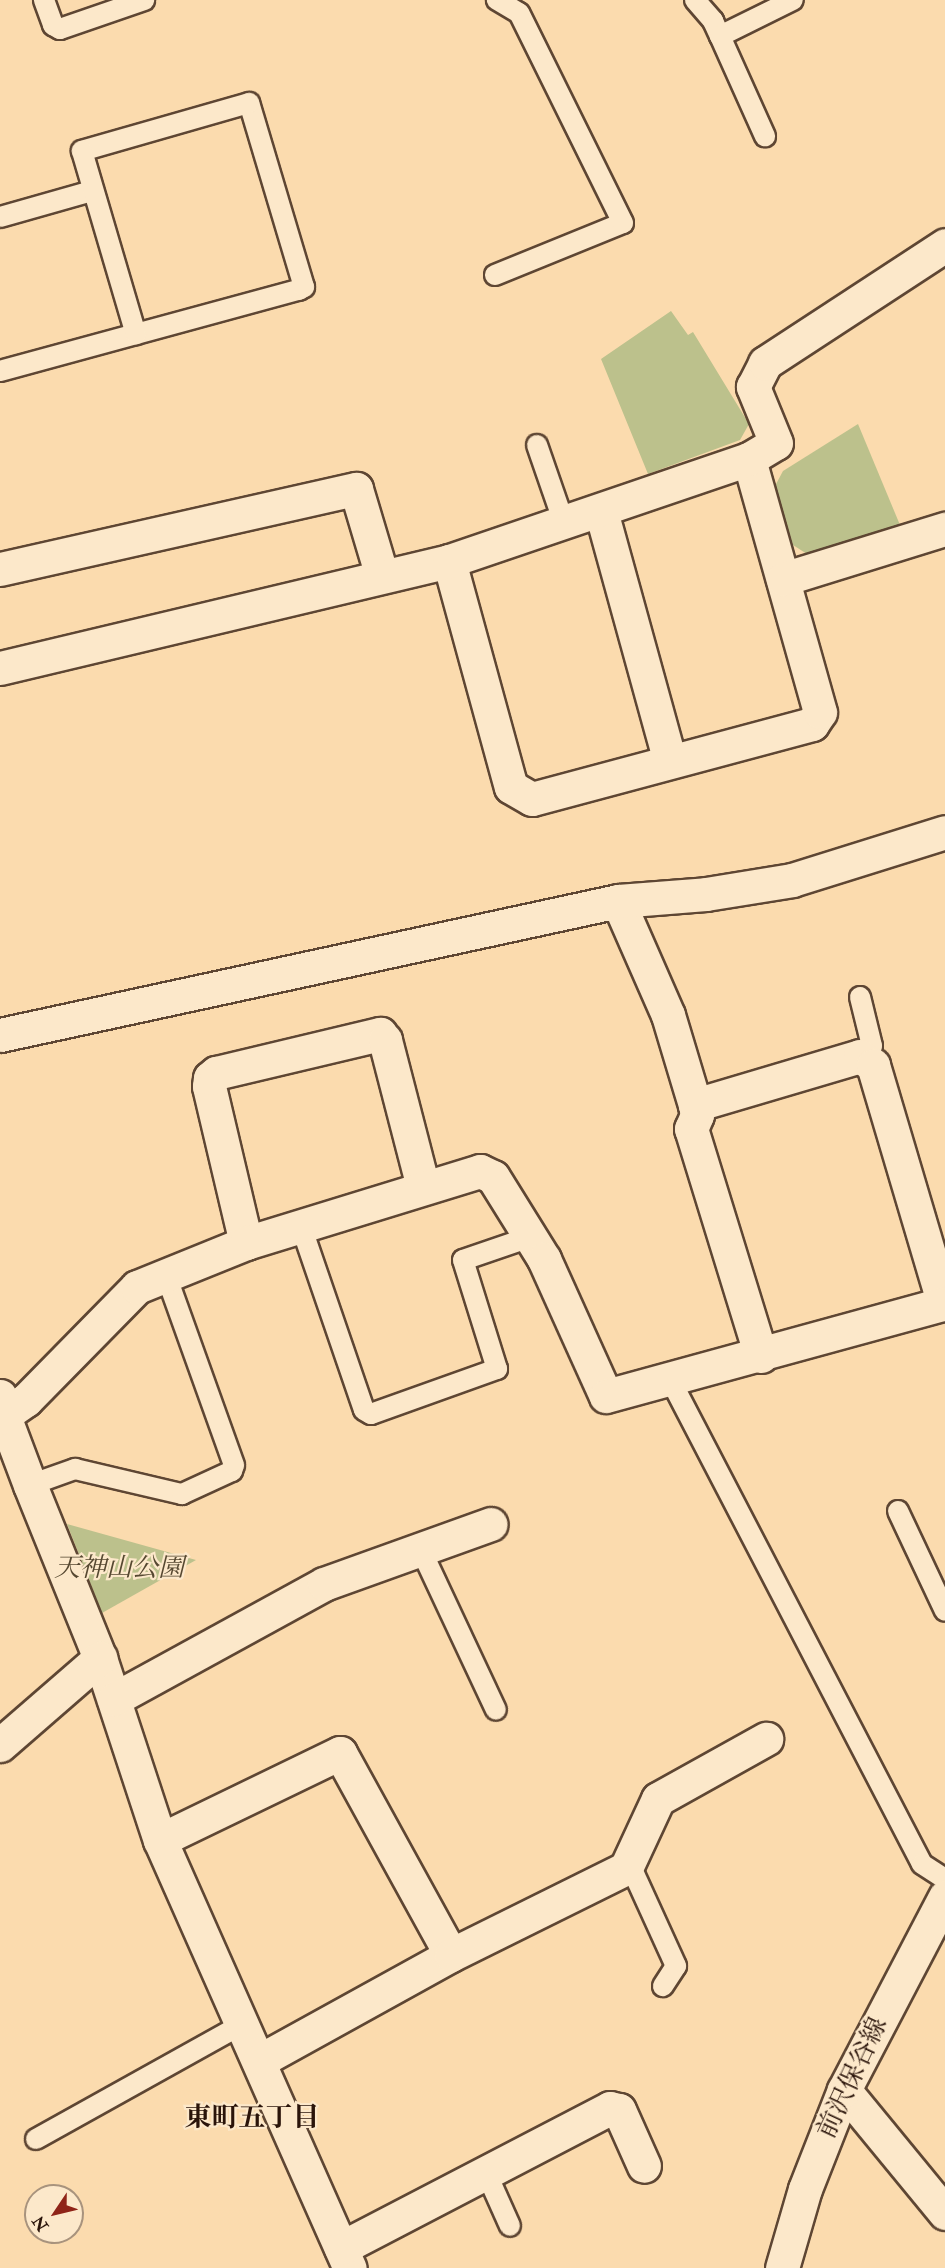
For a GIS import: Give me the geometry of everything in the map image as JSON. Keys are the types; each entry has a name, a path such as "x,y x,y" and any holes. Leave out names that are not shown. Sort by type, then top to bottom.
{"street":[{"path":"0,668 448,561 749,459 776,443 753,387 765,363 945,244"},
{"path":"448,561 510,787 532,799 812,724 820,712 749,459"},
{"path":"0,569 356,489 382,576"},
{"path":"601,511 670,761"},
{"path":"783,579 945,528"},
{"path":"0,1035 618,901 706,894 792,880 945,832"},
{"path":"618,901 668,1015 697,1115 691,1129 761,1356"},
{"path":"246,1243 209,1086 210,1078 216,1073 380,1034 385,1040 423,1187"},
{"path":"644,2166 622,2116 614,2108 484,2170 343,2262 243,2024 160,1840 99,1658 1,1409 26,1400 137,1287 246,1243 423,1187 488,1172 544,1259 603,1394 610,1397 944,1303 873,1065 868,1059 860,1056 695,1106"},
{"path":"114,1699 324,1584 422,1552 491,1524"},
{"path":"0,1745 99,1658"},
{"path":"259,2061 451,1955 630,1865 658,1799 766,1739"},
{"path":"160,1840 340,1753 451,1955"},
{"name":"前沢保谷線","path":"782,2268 805,2189 844,2090 945,1897"},
{"path":"844,2090 945,2213"}],"lane":[{"path":"44,0 52,26 60,29 144,0"},
{"path":"495,275 623,223 519,13 497,0"},
{"path":"695,0 713,21 765,136"},
{"path":"720,36 793,0"},
{"path":"0,371 136,334 304,287 252,106 245,103 86,148 82,156 136,334"},
{"path":"0,217 92,191"},
{"path":"537,445 564,523"},
{"path":"860,997 872,1046 868,1059"},
{"path":"301,1226 364,1410 371,1414 497,1369 463,1260 530,1237"},
{"path":"30,1485 75,1469 182,1494 232,1472 234,1465 166,1275"},
{"path":"670,1381 922,1864 945,1879"},
{"path":"898,1511 945,1611"},
{"path":"422,1552 496,1710"},
{"path":"630,1865 676,1966 663,1986"},
{"path":"36,2139 243,2024"},
{"path":"484,2170 510,2226"}],"green space":[{"path":"671,311 688,335 693,332 749,424 740,440 648,474 601,359"},
{"path":"858,424 900,525 807,554 793,545 775,486 783,471"},
{"name":"天神山公園","path":"67,1524 196,1560 102,1613"}],"district":[{"name":"東町五丁目","path":"252,2118"}]}
